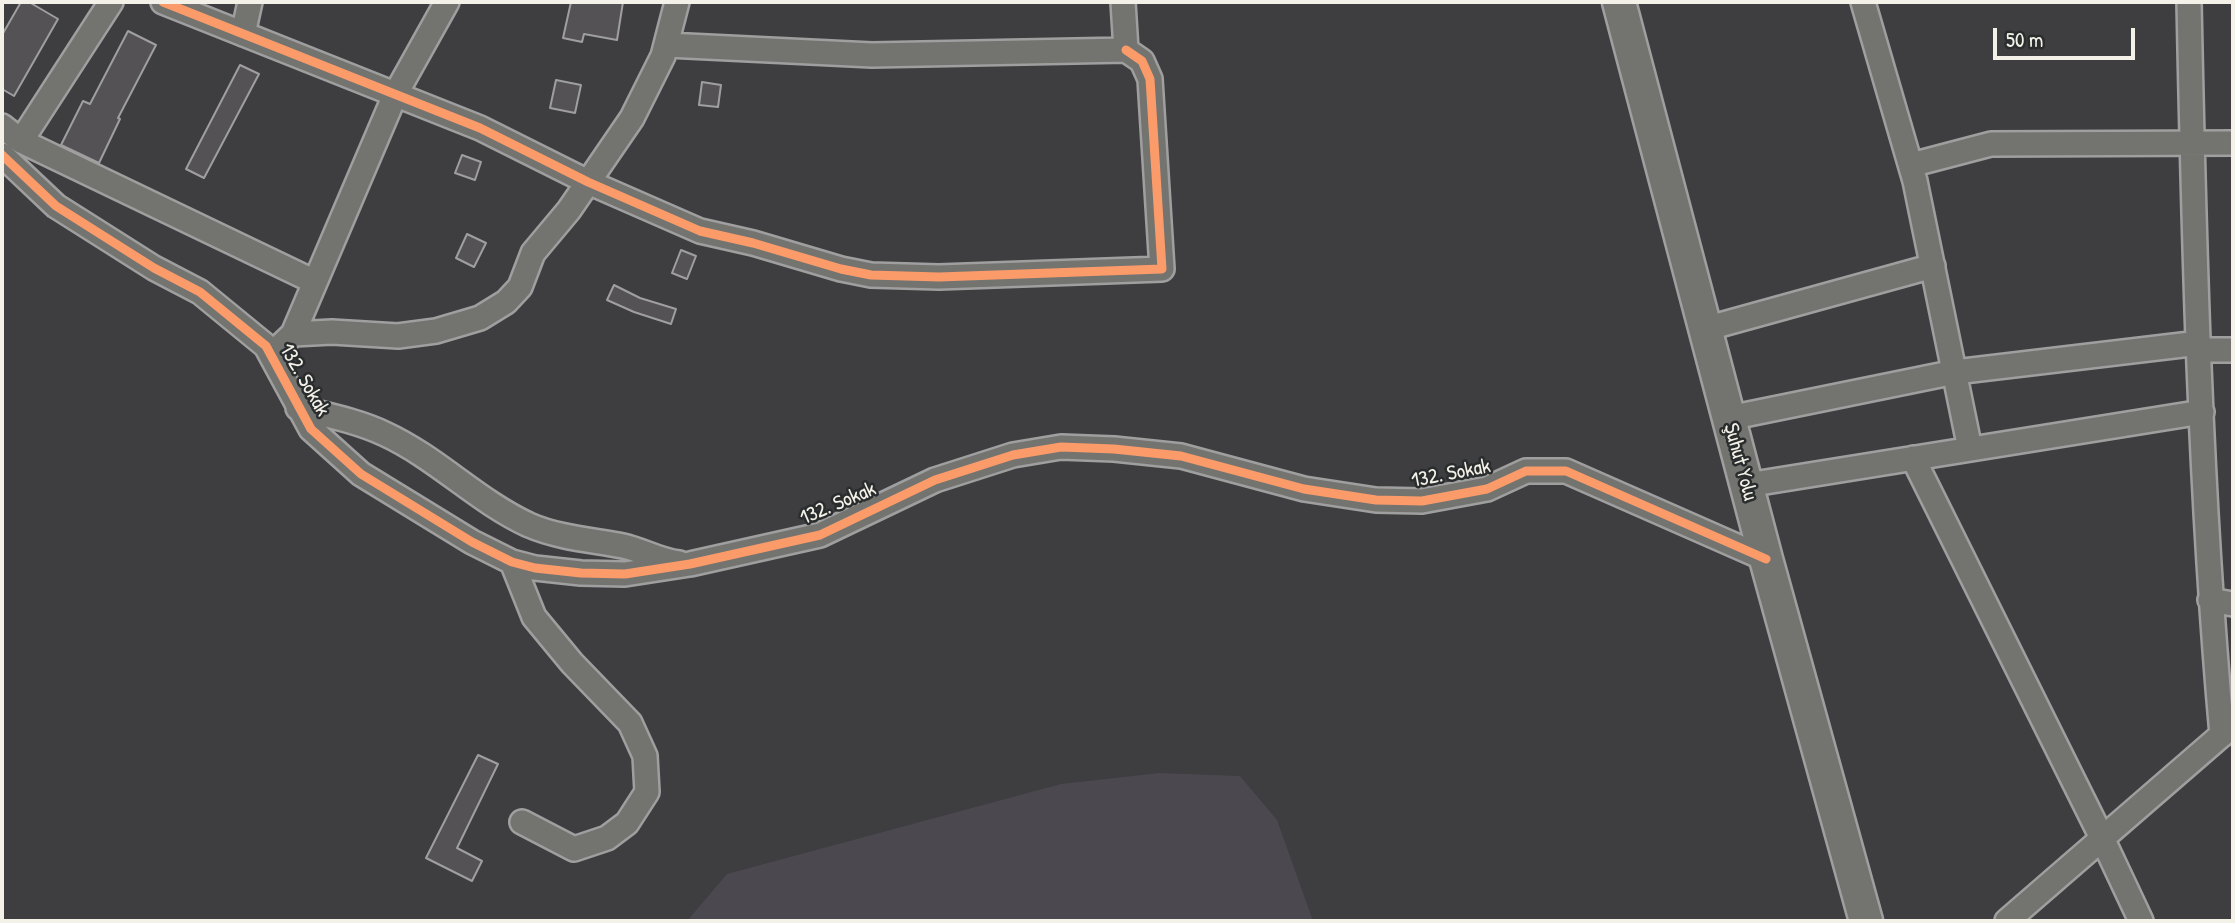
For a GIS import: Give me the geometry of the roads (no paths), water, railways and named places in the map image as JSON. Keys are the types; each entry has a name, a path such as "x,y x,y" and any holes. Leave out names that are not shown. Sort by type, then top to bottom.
{"main road":[{"name":"Şuhut Yolu","path":"1619,2 1746,485 1866,921"}],"street":[{"path":"21,141 111,2"},
{"path":"163,2 480,128 588,183 700,231 753,243 841,269 871,275 939,277 1161,269 1150,79 1142,61 1126,50 872,55 667,45"},
{"path":"243,34 250,2"},
{"path":"271,355 293,334 395,95 447,2"},
{"path":"293,334 332,332 398,336 436,331 480,318 506,302 520,287 533,253 569,210 632,118 667,45 677,2"},
{"path":"1123,2 1126,50"},
{"path":"1863,2 1911,165 1970,449"},
{"path":"2007,921 2227,730 2210,600 2191,143 2189,2"},
{"path":"2,126 21,141 315,282"},
{"path":"1911,165 1991,144 2233,143"},
{"name":"132. Sokak","path":"2,155 56,206 134,256 200,292 266,346 311,429 361,474 472,542 512,562 535,568 625,574 690,564 820,535 935,480 1013,455 1061,447 1181,456 1304,489 1376,500 1422,501 1487,489 1526,471 1566,471 1766,559"},
{"path":"1705,329 1933,266"},
{"path":"1729,418 1955,372 2199,347 2233,350"},
{"path":"298,408 384,433 415,451 496,508 532,526 584,540 625,547 668,562 690,564"},
{"path":"1746,485 2202,412"},
{"path":"1913,458 2141,921"},
{"path":"512,562 534,617 572,663 630,723 645,756 647,792 627,823 607,838 574,849 522,822"},
{"path":"2210,600 2233,604"}]}
